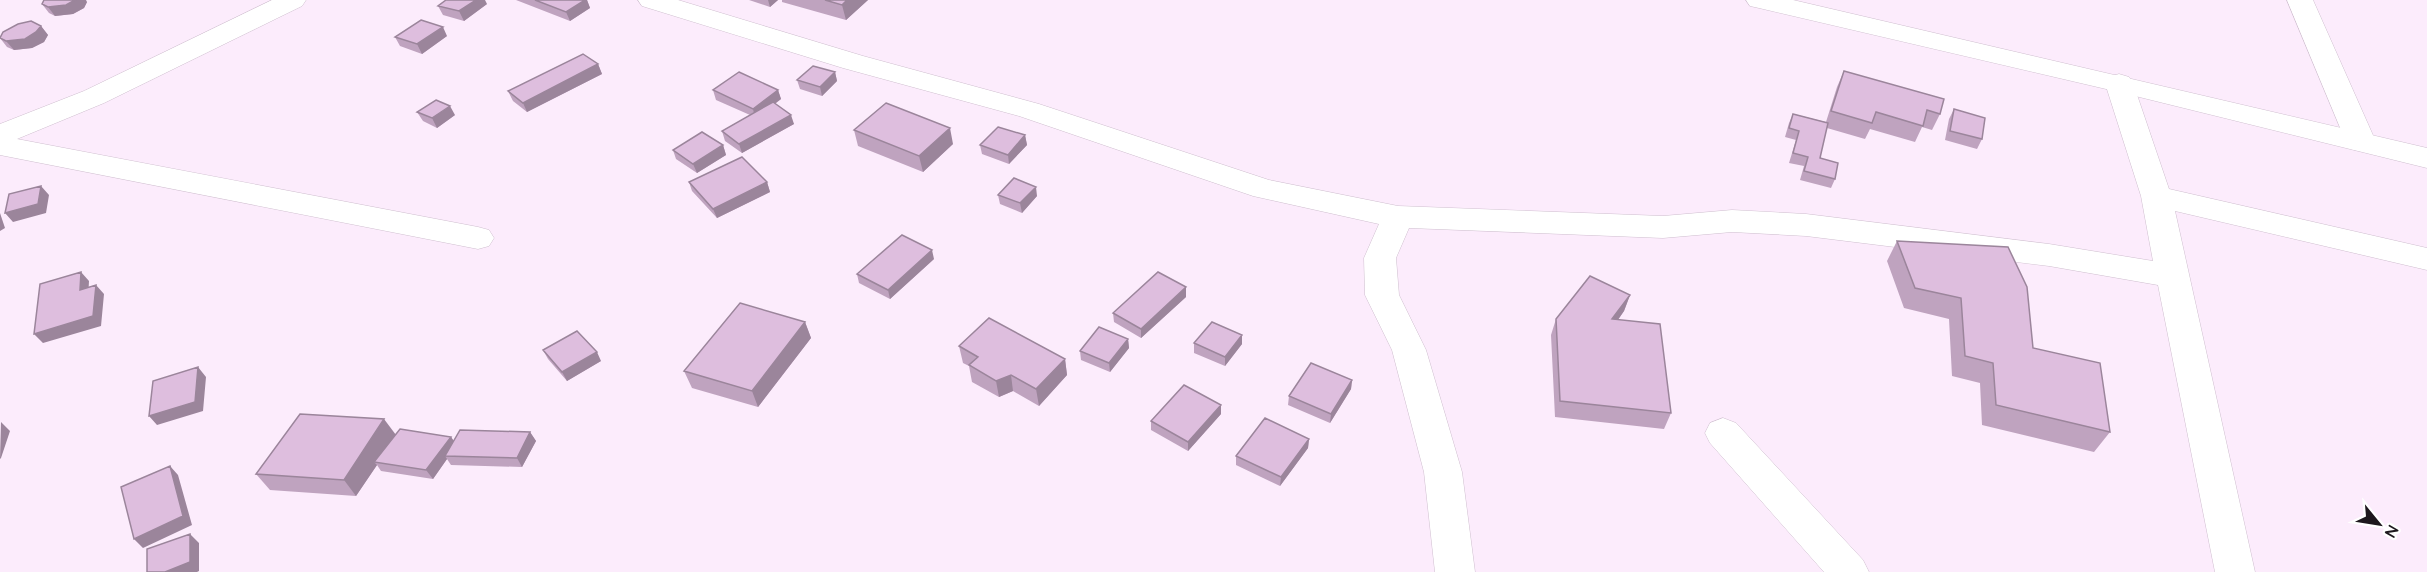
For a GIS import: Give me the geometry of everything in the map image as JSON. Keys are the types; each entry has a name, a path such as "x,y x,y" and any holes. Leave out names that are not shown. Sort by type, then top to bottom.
{"street":[{"path":"0,135 94,97 293,0"},
{"path":"651,0 853,62 1029,110 1246,184 1398,217 1663,227 1732,221 1806,225 2049,255 2174,276"},
{"path":"1759,0 2119,83 2427,158"},
{"path":"2300,0 2361,142"},
{"path":"2119,83 2156,196 2235,572"},
{"path":"0,146 478,238"},
{"path":"2156,196 2427,259"},
{"path":"1398,217 1380,258 1382,295 1410,350 1443,472 1455,572"},
{"path":"1723,433 1849,572"}],"building":[{"path":"44,0 75,0 66,5 48,7 42,4"},
{"path":"446,0 476,0 459,11 438,6"},
{"path":"535,0 585,0 566,12"},
{"path":"825,0 847,0 842,5"},
{"path":"421,20 443,27 417,44 395,37"},
{"path":"31,21 41,26 25,39 6,41 0,38 3,32 18,24"},
{"path":"583,54 598,64 523,103 508,91"},
{"path":"813,66 835,72 820,87 797,80"},
{"path":"1844,71 1944,99 1940,114 1927,110 1923,126 1876,112 1872,123 1831,111"},
{"path":"739,72 778,90 753,109 713,90"},
{"path":"436,100 450,106 432,118 417,112"},
{"path":"773,102 791,115 739,144 722,131"},
{"path":"886,103 950,128 919,156 854,130"},
{"path":"1954,109 1985,118 1982,139 1950,131"},
{"path":"1793,114 1828,123 1820,158 1838,163 1835,179 1804,171 1808,157 1793,153 1799,131 1789,128"},
{"path":"998,127 1025,135 1008,155 980,145"},
{"path":"702,132 723,145 693,164 673,150"},
{"path":"742,157 767,182 713,209 689,182"},
{"path":"1014,178 1036,187 1020,203 998,195"},
{"path":"41,186 38,204 5,213 9,194"},
{"path":"902,235 932,250 888,290 857,274"},
{"path":"1897,241 2008,247 2027,287 2033,348 2100,363 2110,432 1996,405 1993,363 1965,356 1961,298 1915,288"},
{"path":"81,272 80,290 96,285 93,316 34,334 40,284"},
{"path":"1158,272 1186,287 1141,329 1113,313"},
{"path":"1590,276 1630,295 1612,319 1660,324 1671,413 1560,401 1556,319"},
{"path":"740,303 805,322 752,391 684,371"},
{"path":"989,318 1065,359 1036,389 1011,375 996,381 969,365 978,357 959,346"},
{"path":"1212,322 1242,335 1225,357 1194,343"},
{"path":"1099,327 1128,339 1109,363 1080,351"},
{"path":"577,331 597,352 562,372 543,350"},
{"path":"1311,363 1352,380 1331,414 1289,396"},
{"path":"198,367 195,402 149,416 153,381"},
{"path":"1184,385 1221,405 1188,442 1151,421"},
{"path":"300,414 384,419 344,480 256,474"},
{"path":"1265,418 1309,439 1281,477 1236,456"},
{"path":"400,429 451,437 426,470 374,462"},
{"path":"460,430 530,432 517,458 445,456"},
{"path":"170,466 183,516 134,539 121,487"},
{"path":"190,534 190,562 165,572 147,572 147,549"}]}
